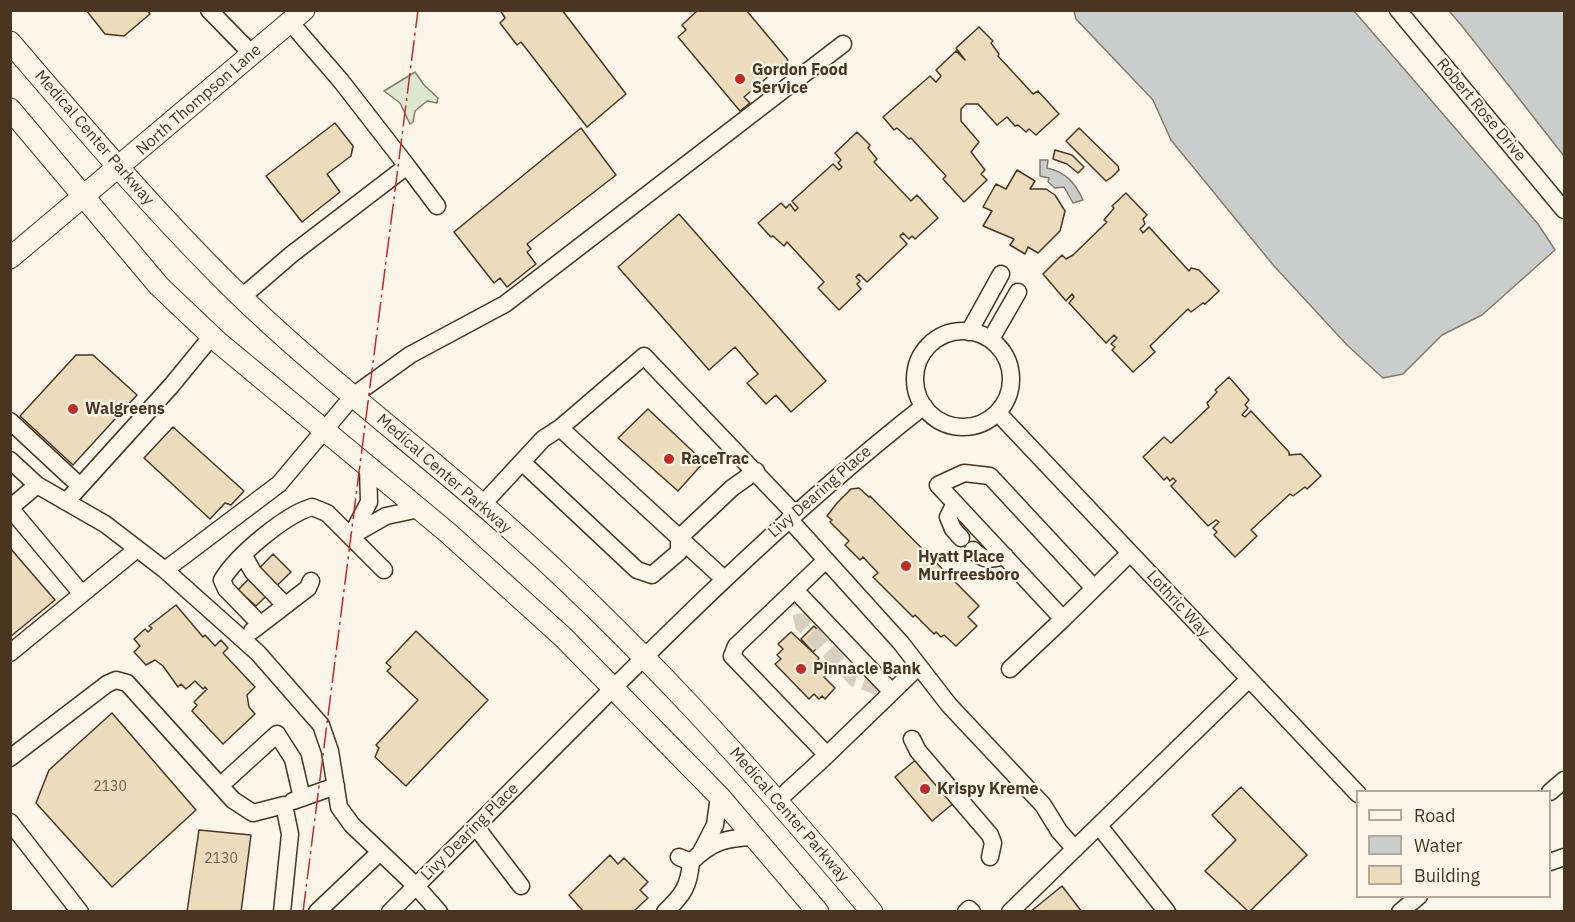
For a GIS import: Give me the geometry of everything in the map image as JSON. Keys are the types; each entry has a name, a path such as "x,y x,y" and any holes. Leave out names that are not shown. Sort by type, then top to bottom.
{"main road":[{"name":"North Thompson Lane","path":"10,258 297,16"},
{"name":"Medical Center Parkway","path":"10,42 119,168 183,238 242,297 353,396 482,505 644,659 778,800 872,912"},
{"path":"10,109 159,286 212,336 419,509 563,637 719,796 818,912"}],"street":[{"path":"209,10 252,54"},
{"name":"Robert Rose Drive","path":"1398,10 1564,210"},
{"path":"297,16 437,206"},
{"path":"165,570 279,484 353,396 410,355 505,304 843,45"},
{"path":"242,297 292,254 407,166"},
{"path":"969,332 1001,273"},
{"path":"991,339 1018,292"},
{"path":"959,331 969,332 991,339 1002,351 1010,366 1012,382 1008,399 998,413 979,424 957,427 942,422 924,406 916,387 916,372 920,358 929,345 943,336 959,331"},
{"path":"66,501 171,386 212,336"},
{"path":"482,505 543,439 560,428 644,356 756,471 826,560 919,666 949,705 1043,805 1059,831 1075,849"},
{"name":"Livy Dearing Place","path":"10,460 37,485 105,524 165,570 243,639 321,725 330,751 339,807 352,825 416,886 724,579 848,466 924,406"},
{"name":"Lothric Way","path":"998,413 1356,792"},
{"path":"10,421 80,486"},
{"path":"560,428 724,579"},
{"path":"522,462 637,570 652,575 679,552 679,538 732,488 756,471"},
{"path":"351,536 369,502 368,467"},
{"path":"1063,619 938,485 964,473 990,476 1094,588"},
{"path":"37,485 10,508 82,594"},
{"path":"955,503 948,517 953,529 967,544 982,559 991,560 1005,556"},
{"path":"260,624 226,590 222,580 244,555 296,512 312,507 327,513 384,570"},
{"path":"351,536 386,516 419,509"},
{"path":"10,653 137,549"},
{"path":"1010,669 1130,553"},
{"path":"244,555 253,573 285,605"},
{"path":"826,560 736,646 732,656 738,666 827,755"},
{"path":"243,639 308,588 311,581"},
{"path":"795,590 892,692"},
{"path":"778,800 919,666"},
{"path":"1010,912 1249,679"},
{"path":"10,758 100,689 116,680 127,682 232,800 253,813 284,805 336,786"},
{"path":"221,785 277,734 293,759 302,798"},
{"path":"912,739 918,751 990,835 993,843 990,858"},
{"path":"1551,791 1564,780"},
{"path":"665,912 682,896 689,883 690,857 715,825 719,796"},
{"path":"282,912 290,834 284,805"},
{"path":"10,822 80,912"},
{"path":"1098,826 1167,912"},
{"path":"476,827 521,886"},
{"path":"690,857 726,838 754,837"},
{"path":"317,912 380,852"},
{"path":"390,912 416,886 439,912"},
{"path":"1400,912 1418,898"},
{"path":"966,912 969,909 972,912"}],"green space":[{"path":"415,72 424,85 438,98 437,103 427,101 415,111 413,122 410,124 400,103 384,91"}],"water":[{"path":"1074,11 1354,11 1538,224 1555,250 1482,315 1442,335 1403,374 1383,378 1347,345 1274,266 1171,140 1153,100 1076,19"},
{"path":"1449,11 1564,11 1564,156 1462,26"},
{"path":"1040,160 1048,160 1047,168 1068,178 1083,200 1073,203 1064,187 1055,188 1048,182 1049,178 1040,176"}],"building":[{"path":"86,10 147,10 150,14 124,36 105,34"},
{"path":"500,10 562,10 626,94 587,127 521,42 517,45 500,23 505,18"},
{"name":"Gordon Food Service","path":"698,10 746,10 788,60 744,97 750,103 740,111 678,37 686,30 682,25"},
{"path":"979,27 993,41 991,43 999,54 998,56 1033,94 1038,91 1059,114 1036,135 1029,129 1026,132 1018,125 1015,126 1007,117 997,125 978,104 966,104 961,109 961,121 979,142 971,152 985,170 981,174 987,180 964,202 943,179 946,176 911,138 909,139 897,128 894,130 883,117 930,76 936,82 941,76 936,70 956,51 965,60 956,48"},
{"path":"335,123 353,146 351,156 327,174 340,192 302,222 266,176"},
{"path":"581,128 616,175 527,244 531,249 527,252 536,264 507,287 500,278 494,283 454,232"},
{"path":"1079,128 1118,166 1119,170 1106,181 1066,141"},
{"path":"857,132 870,145 868,148 877,159 874,162 911,201 917,195 938,218 915,239 912,236 909,239 903,233 900,236 907,244 867,282 859,274 856,277 860,281 857,284 861,289 839,310 818,288 824,282 787,242 784,246 773,236 771,237 758,223 781,203 786,208 790,204 795,211 798,208 792,201 833,164 839,170 842,167 838,163 841,160 835,153"},
{"path":"1055,150 1072,155 1084,167 1078,173 1067,164 1053,159"},
{"path":"1017,170 1035,181 1030,189 1046,189 1055,195 1065,211 1060,231 1038,253 1028,247 1025,254 1010,245 1014,239 983,226 992,211 983,207 996,184 1006,189"},
{"path":"1126,193 1147,215 1143,219 1145,224 1140,229 1143,233 1149,227 1189,271 1191,268 1199,270 1219,291 1205,304 1203,303 1191,312 1188,309 1150,346 1155,352 1133,372 1112,350 1115,347 1111,344 1117,338 1114,335 1106,343 1069,303 1074,297 1072,294 1066,301 1043,274 1062,255 1066,259 1073,255 1107,222 1104,220 1114,208 1112,206"},
{"path":"679,214 826,381 791,412 776,395 766,404 747,383 758,374 735,347 709,370 618,267"},
{"name":"Walgreens","path":"76,355 93,355 137,395 73,465 20,416"},
{"path":"1229,377 1249,400 1245,405 1248,408 1242,415 1245,417 1251,411 1289,452 1289,455 1301,454 1321,476 1307,489 1305,487 1293,496 1290,494 1251,530 1257,536 1235,557 1214,535 1217,532 1213,528 1219,522 1216,520 1208,526 1171,486 1176,481 1173,478 1170,481 1167,477 1164,480 1143,457 1164,437 1171,443 1209,407 1207,403 1217,392 1215,390"},
{"path":"648,409 704,462 678,491 618,438"},
{"path":"173,427 244,491 231,505 225,503 210,519 144,458"},
{"name":"Hyatt Place Murfreesboro","path":"859,488 870,496 979,606 968,617 977,626 956,646 944,635 941,637 936,632 934,634 915,615 913,617 873,577 878,573 863,557 860,560 845,545 849,541 830,522 832,520 827,516 837,503 851,489"},
{"path":"10,548 55,600 10,637"},
{"path":"273,554 291,572 256,606 238,590"},
{"path":"176,605 203,637 205,635 215,646 221,640 228,648 223,653 255,687 247,695 249,707 255,714 223,744 192,711 197,705 194,702 207,689 205,687 203,689 195,681 186,689 181,684 178,687 163,666 155,660 146,665 134,652 140,646 134,639 145,629 148,632 152,628 149,626"},
{"path":"814,626 826,639 813,652 801,639"},
{"path":"416,631 488,700 406,786 375,757 379,748 376,745 418,700 387,671 391,667 386,663"},
{"name":"Pinnacle Bank","path":"791,632 819,658 816,662 827,674 824,677 835,688 825,699 822,696 819,699 814,694 809,699 775,664 781,659 777,655 783,649 778,644"},
{"path":"112,713 196,810 112,887 36,803 49,770"},
{"name":"Krispy Kreme","path":"918,758 955,802 932,821 895,777"},
{"path":"1241,787 1307,855 1249,912 1205,871 1236,840 1212,815"},
{"path":"199,830 251,835 241,912 187,912"},
{"path":"610,855 618,864 624,858 648,882 640,890 648,898 635,910 637,912 584,912 569,895"},
{"path":"1062,886 1082,912 1030,912"}],"tunnel":[{"path":"795,590 803,625 855,679 892,692"}],"power":[{"path":"303,912 418,10"}],"place":[{"name":"Gordon Food Service","path":"740,79"},
{"name":"Walgreens","path":"73,409"},
{"name":"RaceTrac","path":"669,459"},
{"name":"Hyatt Place Murfreesboro","path":"906,566"},
{"name":"Pinnacle Bank","path":"801,669"},
{"name":"Krispy Kreme","path":"925,789"}]}
